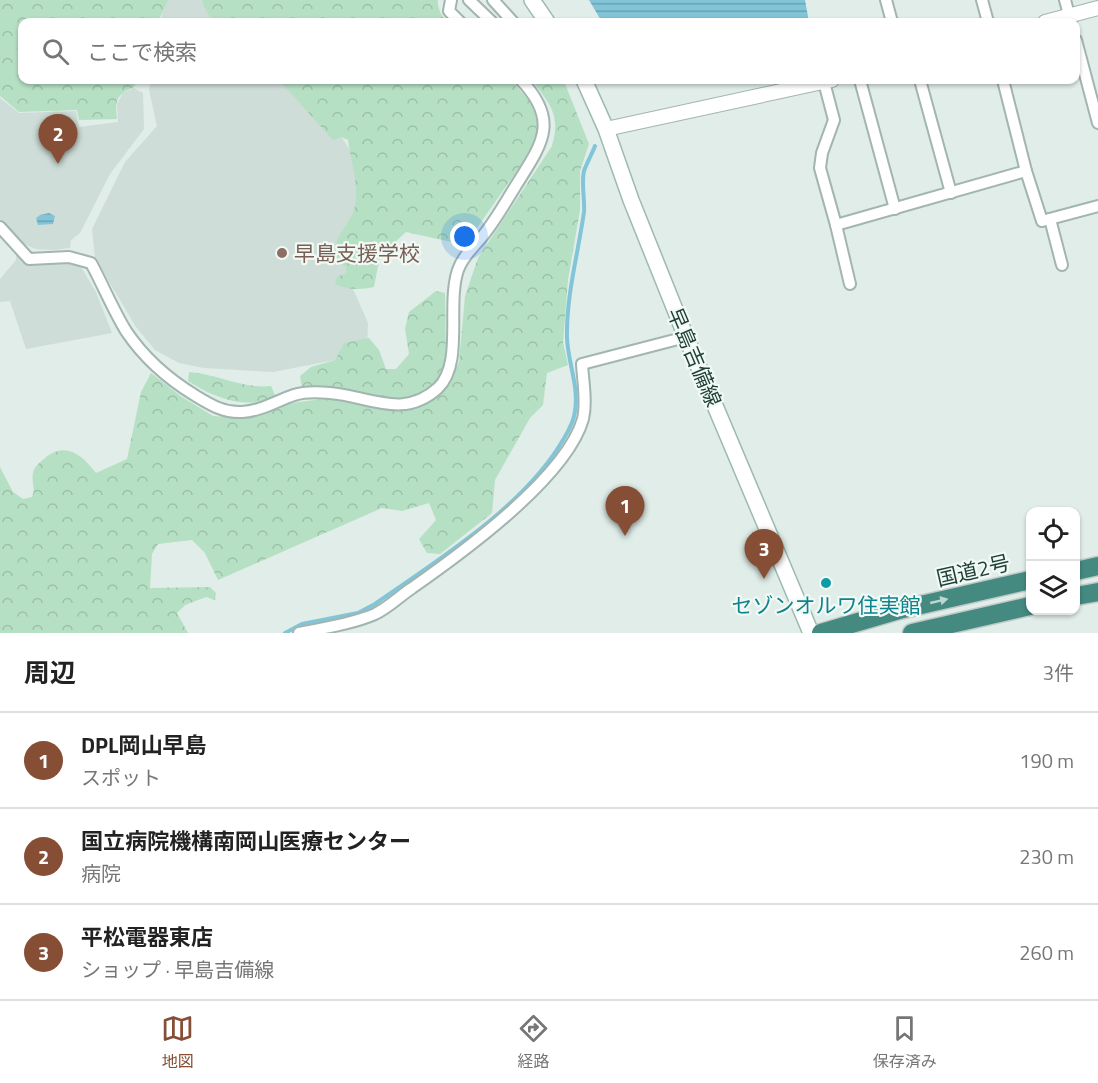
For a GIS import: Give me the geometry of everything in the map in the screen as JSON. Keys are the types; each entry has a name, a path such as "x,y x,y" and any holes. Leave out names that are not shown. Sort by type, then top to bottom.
{"highway":[{"path":"1080,569 1098,566"},
{"name":"国道2号","path":"821,633 899,610 1026,581"},
{"path":"1080,595 1098,592"},
{"path":"912,633 1026,607"}],"main road":[{"path":"532,0 544,18"},
{"name":"早島吉備線","path":"586,84 606,129 631,200 686,337 811,633"}],"street":[{"path":"451,0 449,11 456,18"},
{"path":"470,0 488,18"},
{"path":"494,0 510,18"},
{"path":"886,0 891,18"},
{"path":"982,0 987,18"},
{"path":"1065,0 1070,18"},
{"path":"1073,18 1098,8"},
{"path":"1080,55 1098,123"},
{"path":"0,227 29,259 69,257 91,263 126,331 159,370 173,382 219,409 242,412 265,407 296,394 330,393 390,405 410,404 438,387 447,376 452,361 453,293 459,268 470,250 486,233 537,153 542,138 543,114 533,93 525,84"},
{"path":"606,129 814,84"},
{"path":"828,84 834,120 822,153 820,168 850,284"},
{"path":"861,84 895,208"},
{"path":"921,84 951,193"},
{"path":"1004,84 1026,171 1042,221 1098,206"},
{"path":"836,225 1026,171"},
{"path":"1050,219 1062,265"},
{"path":"299,633 375,614 424,580 511,511 552,470 580,427 584,405 582,364 686,337"}],"shaded area":[{"path":"165,0 219,0 239,18 162,18"},
{"path":"150,84 306,84 358,162 357,214 349,280 368,323 367,347 350,357 273,372 204,368 179,363 155,350 136,327 95,258 92,229 125,162 157,126 149,90"},
{"path":"134,88 143,93 144,129 110,174 80,233 71,240 70,248 36,249 24,244 0,219 0,98 19,113 76,111 79,127 118,122 117,104 123,93"},
{"path":"16,255 36,265 65,262 81,267 96,292 112,333 26,349 10,301 0,302 0,279 16,260"}],"green space":[{"path":"0,0 168,0 160,18 18,18 18,84 135,84 118,99 117,119 79,120 77,110 19,112 0,96"},
{"path":"202,0 438,0 440,12 444,18 213,18"},
{"path":"283,84 514,84 530,103 537,118 533,148 465,245 406,232 380,256 374,287 359,289 335,284 337,277 346,273 346,267 335,259 335,250 339,236 353,213 356,198 348,140 341,137 333,140"},
{"path":"535,84 565,84 589,144 580,171 580,210 568,280 563,342 568,365 547,373 543,405 530,418 495,480 492,513 440,554 427,553 419,539 436,520 429,503 402,511 382,508 218,580 205,553 192,540 158,544 152,554 150,588 210,587 216,593 215,600 206,597 185,605 177,613 188,633 0,633 0,467 13,492 23,499 32,497 35,469 41,461 53,453 73,452 96,473 127,459 141,392 151,373 182,397 213,416 240,418 267,413 292,403 329,398 387,409 405,410 422,406 441,394 459,362 465,296 478,258 552,146 555,126 549,103"},
{"path":"436,291 445,293 446,359 441,377 428,390 408,399 389,400 328,387 302,387 300,376 311,367 335,360 344,343 369,338 379,350 386,369 396,369 409,354 405,329 409,312"},
{"path":"189,372 250,385 271,386 275,395 253,402 230,400 219,397 188,381"}],"water":[{"path":"589,0 805,0 808,18 600,18"},
{"path":"49,213 55,216 53,224 38,225 36,218"}],"waterway":[{"path":"285,633 302,624 358,613 375,604 478,531 503,510 526,488 563,440 573,419 576,402 567,338 568,306 584,212 583,176 595,146"}],"place":[{"name":"国立病院機構南岡山医療センター","path":"58,164"},
{"name":"早島支援学校","path":"282,253"},
{"name":"DPL岡山早島","path":"625,536"},
{"name":"平松電器東店","path":"764,579"},
{"name":"セゾンオルワ住実館","path":"826,583"}]}
